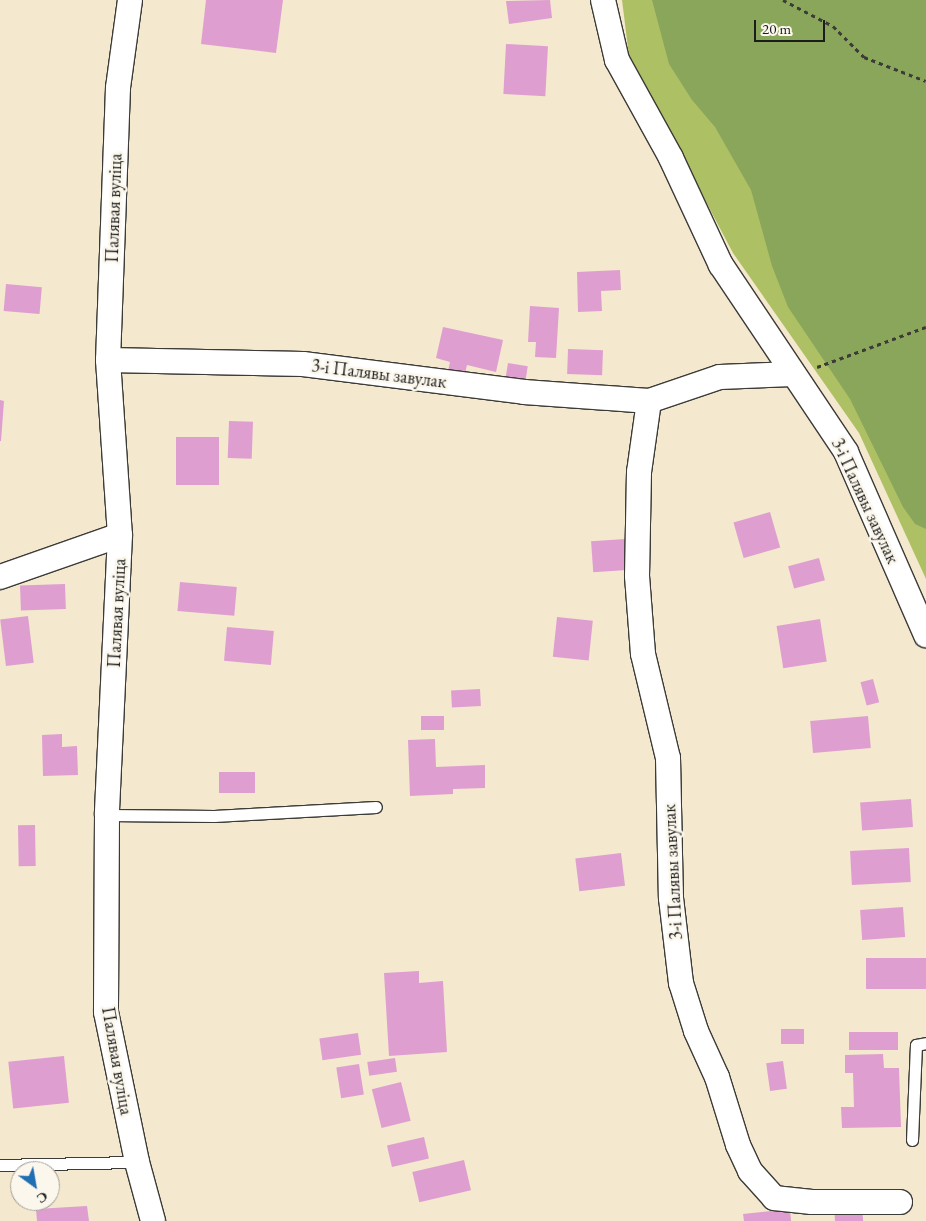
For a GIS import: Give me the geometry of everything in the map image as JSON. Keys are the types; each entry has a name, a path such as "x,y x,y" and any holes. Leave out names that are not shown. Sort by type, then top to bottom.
{"street":[{"name":"Палявая вуліца","path":"130,0 118,88 108,360 120,535 107,815 106,1012 137,1162 153,1221"},
{"name":"3-і Палявы завулак","path":"603,0 616,60 671,158 721,265 792,374 846,452 926,635"},
{"name":"3-і Палявы завулак","path":"108,360 303,364 524,392 649,401 720,378 792,374"},
{"name":"3-і Палявы завулак","path":"649,401 638,472 637,576 643,654 668,758 671,898 681,983 696,1031 717,1077 738,1145 750,1171 774,1198 812,1202 900,1202"},
{"path":"0,577 120,535"}],"lane":[{"path":"107,815 214,816 376,807"},
{"path":"912,1140 916,1045 926,1043"},
{"path":"0,1165 137,1162"}],"path":[{"path":"782,0 833,26 864,57 926,81"},
{"path":"792,374 832,363 926,327"}],"green space":[{"path":"622,0 926,0 926,579 859,433 733,253 629,56"},
{"path":"652,0 926,0 926,529 915,524 903,507 850,399 788,307 772,266 751,190 715,127 692,100 669,64"}],"building":[{"path":"206,0 283,0 276,53 201,44"},
{"path":"550,0 552,18 509,24 506,1"},
{"path":"506,44 548,46 545,96 503,94"},
{"path":"620,270 621,290 601,291 602,311 578,312 577,272"},
{"path":"6,284 42,287 40,314 4,311"},
{"path":"530,306 559,308 556,358 535,357 536,342 528,342"},
{"path":"443,327 503,340 496,372 467,365 465,374 448,371 450,362 436,358"},
{"path":"568,349 603,350 602,375 567,374"},
{"path":"508,363 528,366 526,380 506,377"},
{"path":"0,400 4,401 1,441 0,441"},
{"path":"229,421 253,422 252,459 228,458"},
{"path":"176,437 219,437 219,485 176,485"},
{"path":"770,512 780,548 744,558 733,522"},
{"path":"625,539 627,570 593,572 591,541"},
{"path":"819,558 825,580 794,588 788,566"},
{"path":"180,582 237,587 234,616 177,611"},
{"path":"65,584 66,609 21,611 20,586"},
{"path":"28,616 34,663 6,666 0,619"},
{"path":"557,617 593,621 589,661 553,657"},
{"path":"820,619 827,661 783,668 777,626"},
{"path":"227,627 274,631 271,665 224,661"},
{"path":"873,679 879,702 867,706 860,682"},
{"path":"480,689 481,706 452,707 451,691"},
{"path":"421,716 444,716 444,730 421,730"},
{"path":"868,716 871,748 813,753 810,721"},
{"path":"62,734 62,747 77,746 78,775 43,776 42,735"},
{"path":"435,739 436,767 485,765 485,788 453,789 453,794 410,796 408,740"},
{"path":"219,772 255,772 255,793 219,793"},
{"path":"911,799 913,827 862,830 860,803"},
{"path":"18,825 35,825 36,866 19,866"},
{"path":"909,848 911,882 852,885 850,851"},
{"path":"621,853 625,886 579,891 575,859"},
{"path":"903,907 905,937 862,940 860,910"},
{"path":"866,958 926,958 926,989 866,989"},
{"path":"419,971 419,983 443,981 447,1052 389,1056 384,973"},
{"path":"781,1029 804,1029 804,1044 781,1044"},
{"path":"849,1032 898,1032 898,1050 849,1050"},
{"path":"358,1033 361,1055 322,1060 319,1038"},
{"path":"883,1054 884,1068 899,1068 901,1127 842,1128 841,1107 854,1107 853,1073 845,1073 845,1055"},
{"path":"64,1056 69,1103 13,1109 8,1062"},
{"path":"395,1058 397,1072 369,1076 367,1062"},
{"path":"783,1061 787,1089 770,1091 766,1063"},
{"path":"359,1064 364,1095 341,1098 336,1068"},
{"path":"401,1082 411,1121 382,1128 372,1089"},
{"path":"424,1137 429,1158 392,1167 387,1146"},
{"path":"464,1160 471,1190 419,1202 412,1172"},
{"path":"862,1205 863,1221 835,1221 834,1207"},
{"path":"87,1206 89,1221 37,1221 36,1211 60,1211 60,1208"},
{"path":"790,1209 791,1221 744,1221 743,1214"}]}
